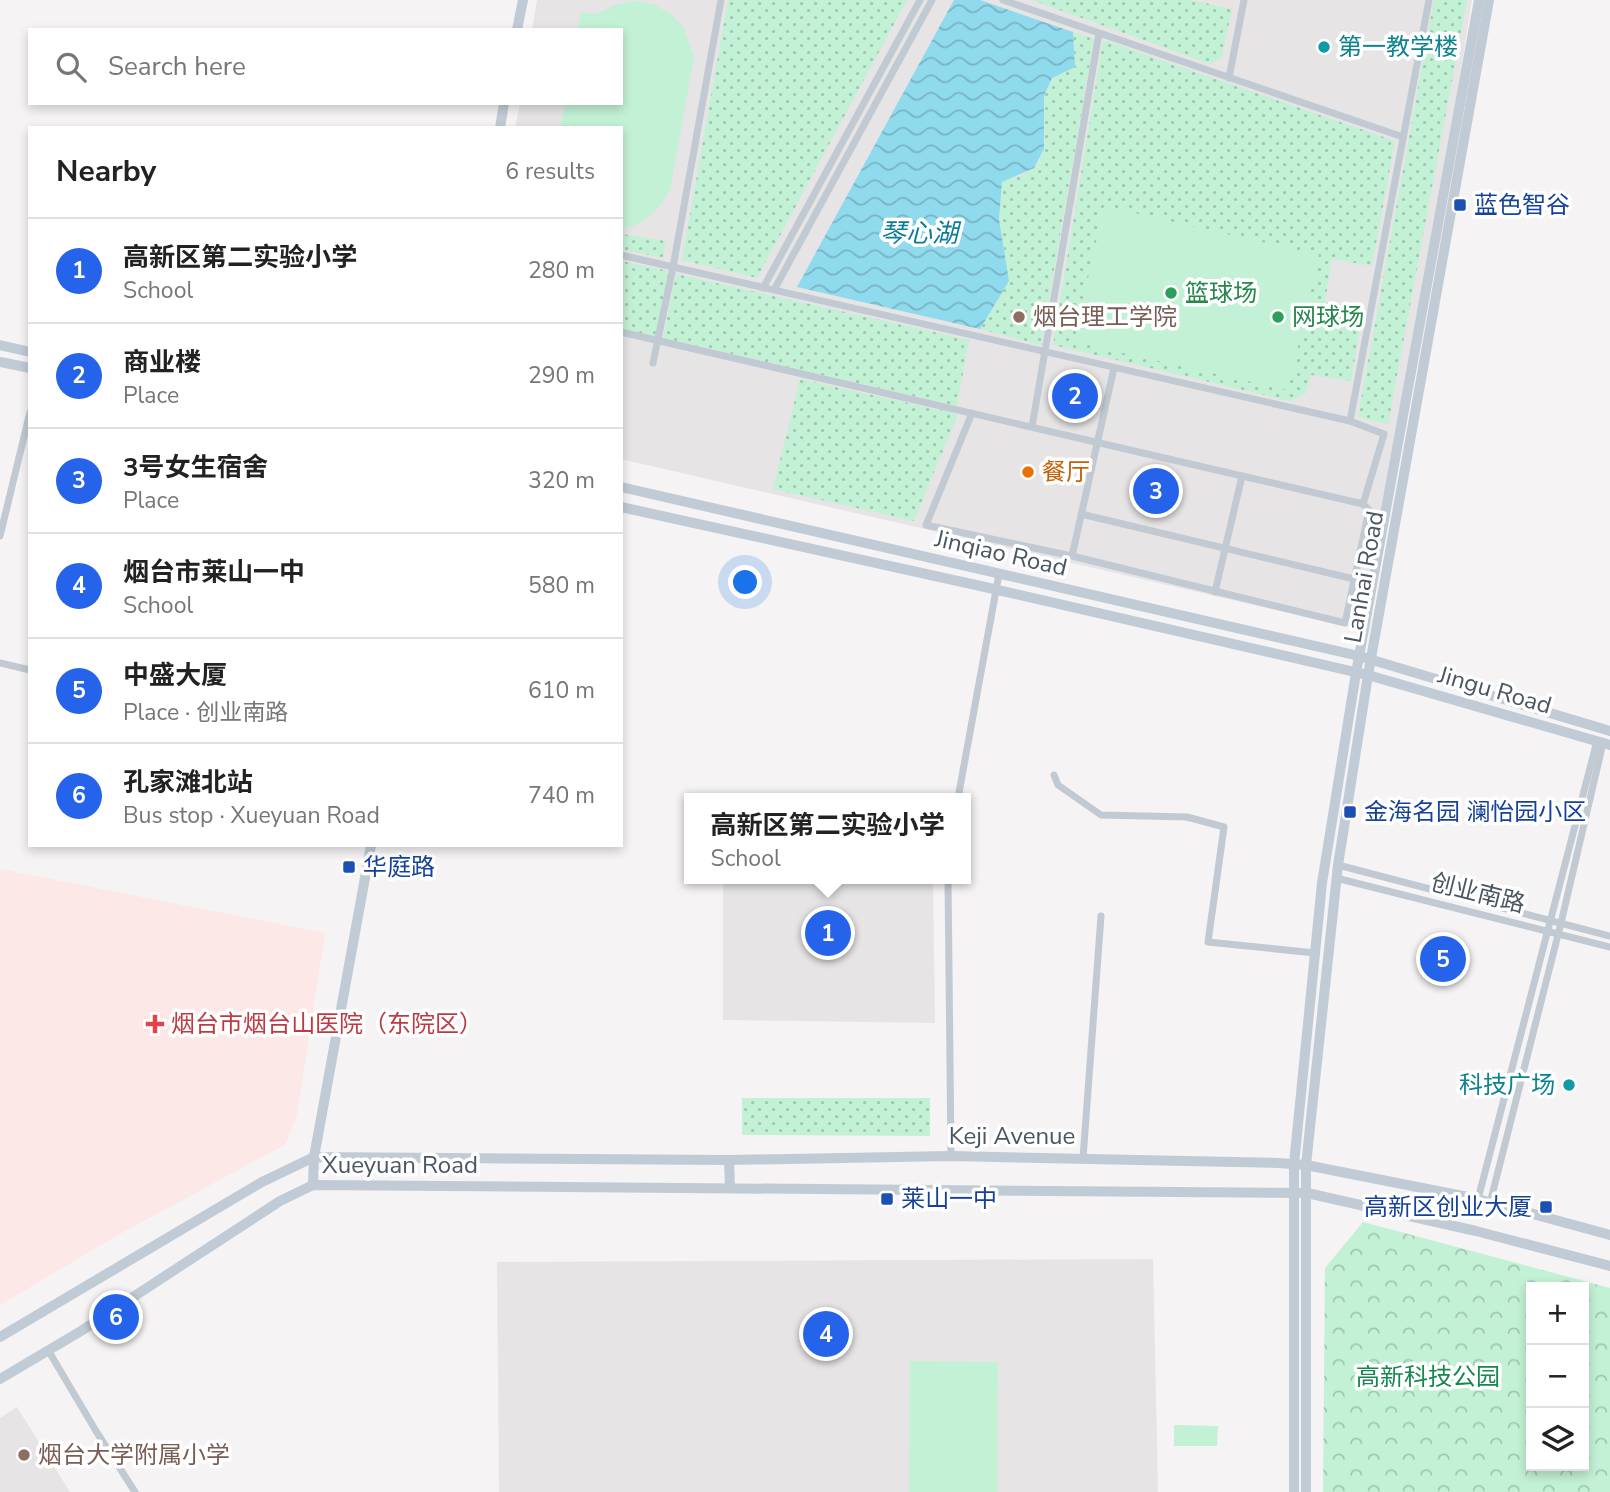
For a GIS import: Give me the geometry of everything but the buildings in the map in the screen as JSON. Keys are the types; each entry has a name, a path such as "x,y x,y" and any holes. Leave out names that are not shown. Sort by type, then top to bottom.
{"street":[{"path":"517,28 523,0"},
{"path":"653,363 721,0"},
{"path":"763,288 919,0"},
{"path":"774,290 932,0"},
{"path":"1003,0 1403,137"},
{"path":"1229,78 1244,0"},
{"path":"1350,421 1429,0"},
{"name":"Lanhai Road","path":"1294,1492 1294,1164 1322,883 1359,656 1479,0"},
{"name":"Lanhai Road","path":"1306,1492 1306,1165 1336,878 1368,675 1489,0"},
{"path":"1032,428 1099,33"},
{"path":"500,126 504,105"},
{"path":"623,255 1350,421 1384,433 1363,504"},
{"path":"623,332 972,413 1032,428 1363,504 1369,510 1345,622 1072,556 926,525 972,413"},
{"path":"0,345 28,352"},
{"path":"0,362 28,369"},
{"path":"1072,556 1114,368"},
{"path":"0,536 28,420"},
{"path":"1214,592 1242,476"},
{"name":"Jinqiao Road","path":"623,487 1371,659"},
{"name":"Jinqiao Road","path":"623,507 1368,675"},
{"path":"1082,514 1354,579"},
{"path":"959,793 999,574"},
{"name":"Jingu Road","path":"1371,659 1610,731"},
{"path":"0,663 28,670"},
{"name":"Jingu Road","path":"1368,675 1603,743"},
{"path":"1478,1199 1548,930 1603,743"},
{"path":"1490,1203 1561,923 1603,743"},
{"path":"1054,775 1058,785 1101,815 1187,817 1224,827 1208,942 1315,953"},
{"path":"313,1185 314,1157 371,847"},
{"name":"创业南路","path":"1338,865 1610,936"},
{"name":"创业南路","path":"1336,878 1610,947"},
{"path":"948,884 951,1156"},
{"path":"1083,1158 1101,916"},
{"name":"Keji Avenue","path":"729,1160 951,1156 1306,1165"},
{"name":"Xueyuan Road","path":"0,1337 262,1182 314,1157 729,1160"},
{"path":"729,1160 730,1187 1307,1193 1476,1231 1610,1266"},
{"path":"1306,1165 1478,1199 1610,1236"},
{"name":"Xueyuan Road","path":"0,1379 280,1201 313,1185 730,1187"},
{"path":"48,1350 135,1492"}],"shaded area":[{"name":"烟台理工学院","path":"537,0 1472,0 1444,175 1358,629 623,459 623,126 515,126 520,105 623,105 623,28 532,28"},
{"name":"烟台市烟台山医院（东院区）","path":"0,869 325,933 297,1114 286,1144 116,1236 0,1305"},
{"path":"723,884 933,884 935,1023 723,1020"},
{"path":"1153,1259 1158,1492 499,1492 497,1262"},
{"name":"烟台大学附属小学","path":"17,1407 70,1492 0,1492 0,1418"}],"green space":[{"path":"728,0 907,0 757,278 682,260"},
{"path":"1032,0 1191,0 1232,9 1222,57 1210,64"},
{"path":"1434,0 1467,0 1388,424 1358,417"},
{"path":"636,1 655,5 672,15 683,26 694,57 670,190 661,204 644,220 623,228 623,126 560,126 565,105 623,105 623,28 578,28 581,12 595,14 617,4"},
{"path":"1073,32 1094,39 1041,345 980,329 1009,281 999,219 1002,181 1025,173 1040,161 1045,139 1046,91 1053,79 1075,67"},
{"path":"1103,40 1395,141 1372,266 1332,259 1325,302 1363,309 1351,381 1311,375 1305,394 1290,401 1053,345"},
{"name":"篮球场","path":"1104,206 1319,255 1288,390 1074,342"},
{"path":"623,234 666,241 663,258 623,249"},
{"path":"623,261 669,271 655,337 623,329"},
{"path":"676,274 969,340 957,406 663,338"},
{"path":"800,379 958,414 914,521 773,489"},
{"path":"742,1098 930,1098 930,1136 742,1135"},
{"name":"高新科技公园","path":"1363,1222 1588,1282 1526,1282 1526,1471 1589,1471 1589,1282 1610,1288 1610,1492 1323,1492 1325,1268"},
{"path":"910,1361 998,1362 997,1492 909,1492"},
{"path":"1174,1425 1218,1426 1217,1446 1174,1446"}],"water":[{"name":"琴心湖","path":"954,0 980,0 1073,32 1075,67 1052,78 1044,96 1044,149 1034,168 1002,182 999,219 1009,281 980,329 797,287"}],"place":[{"name":"第一教学楼","path":"1324,47"},
{"name":"蓝色智谷","path":"1460,205"},
{"name":"篮球场","path":"1171,293"},
{"name":"烟台理工学院","path":"1019,317"},
{"name":"网球场","path":"1278,317"},
{"name":"商业楼","path":"1075,396"},
{"name":"餐厅","path":"1028,472"},
{"name":"3号女生宿舍","path":"1156,491"},
{"name":"金海名园 澜怡园小区","path":"1350,812"},
{"name":"华庭路","path":"349,867"},
{"name":"高新区第二实验小学","path":"828,933"},
{"name":"中盛大厦","path":"1443,959"},
{"name":"烟台市烟台山医院（东院区）","path":"155,1024"},
{"name":"科技广场","path":"1569,1085"},
{"name":"莱山一中","path":"887,1199"},
{"name":"高新区创业大厦","path":"1546,1207"},
{"name":"孔家滩北站","path":"116,1317"},
{"name":"烟台市莱山一中","path":"826,1334"},
{"name":"烟台大学附属小学","path":"24,1455"}]}
